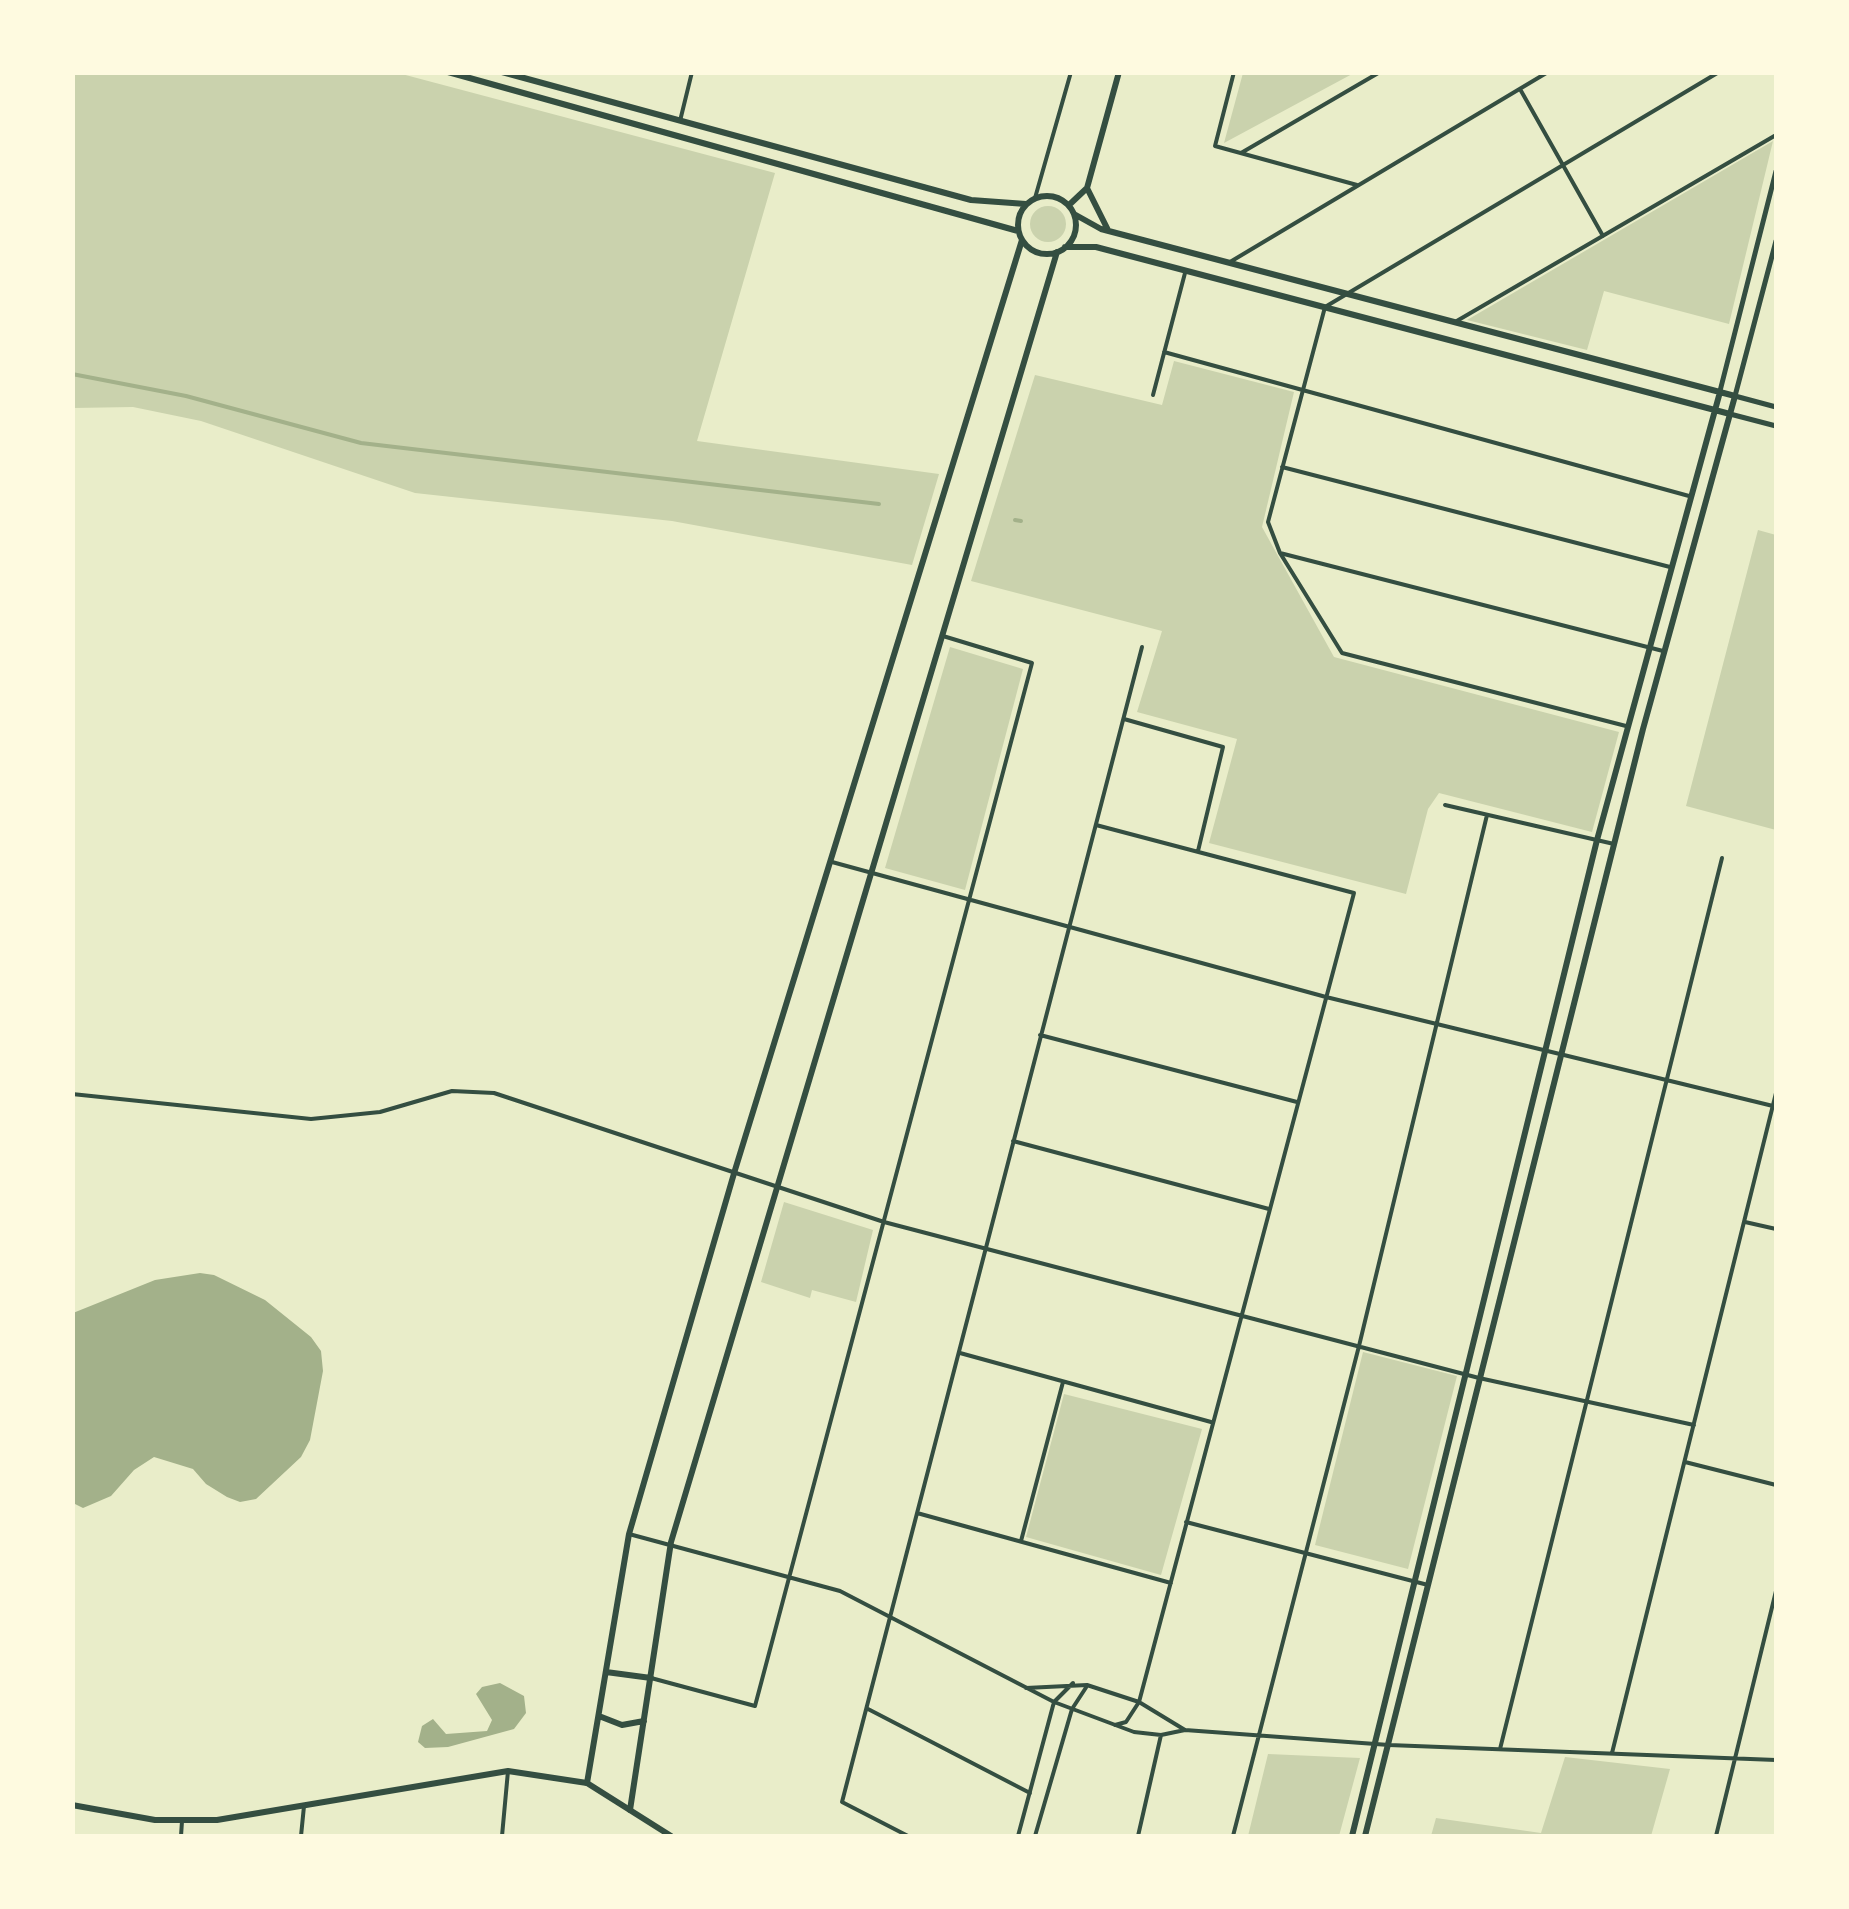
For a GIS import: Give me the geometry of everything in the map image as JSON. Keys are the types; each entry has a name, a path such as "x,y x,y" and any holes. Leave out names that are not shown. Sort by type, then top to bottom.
{"main road":[{"path":"448,72 1018,231"},
{"path":"502,72 971,200 1026,204"},
{"path":"1069,206 1087,188 1119,72"},
{"path":"1087,188 1109,231"},
{"path":"630,1810 670,1542 1061,250 1075,232 1074,214 1053,196 1034,198 1026,204 1018,231 1022,240 1038,252 1061,250 1096,246 1730,414"},
{"path":"1074,214 1109,231 1735,396 1614,844 1365,1836"},
{"path":"587,1783 629,1534 734,1170 1022,240"},
{"path":"1607,381 1613,364"},
{"path":"1352,1836 1597,840 1720,392"},
{"path":"606,1672 651,1678"},
{"path":"598,1716 622,1726 644,1721"},
{"path":"72,1805 90,1811 217,1820 508,1771 587,1783 671,1836"}],"street":[{"path":"680,121 692,72"},
{"path":"1034,198 1071,72"},
{"path":"1234,72 1215,146 1356,185"},
{"path":"1242,153 1380,72"},
{"path":"1228,262 1548,72"},
{"path":"1627,726 1342,653 1280,553 1268,522 1324,307 1719,72"},
{"path":"1520,89 1604,236"},
{"path":"1455,322 1776,135"},
{"path":"1720,392 1776,171"},
{"path":"1776,240 1735,396 1776,407"},
{"path":"1153,394 1186,270"},
{"path":"1736,335 1752,338"},
{"path":"1164,352 1689,496"},
{"path":"1730,414 1776,426"},
{"path":"1282,467 1671,568"},
{"path":"1280,553 1664,652"},
{"path":"651,1678 755,1706 1032,663 943,636"},
{"path":"908,1836 842,1802 1142,647"},
{"path":"1123,719 1223,747 1198,851"},
{"path":"1446,805 1614,844"},
{"path":"1232,1836 1358,1346 1487,816"},
{"path":"1096,824 1354,893 1139,1702 1126,1722 1110,1726"},
{"path":"1500,1749 1722,858"},
{"path":"832,862 1326,997 1773,1106"},
{"path":"1040,1035 1298,1102"},
{"path":"72,1094 311,1119 352,1118 452,1091 478,1091 734,1170 775,1185 780,1191 884,1222 1480,1378 1694,1425"},
{"path":"1612,1754 1776,1092"},
{"path":"1013,1141 1270,1209"},
{"path":"1745,1222 1776,1230"},
{"path":"960,1353 1212,1422"},
{"path":"1021,1542 1064,1382"},
{"path":"1684,1462 1776,1485"},
{"path":"916,1513 1171,1583"},
{"path":"1186,1522 1428,1585"},
{"path":"629,1534 840,1591 1026,1688 1110,1726 1161,1735 1185,1730 1389,1745 1776,1760"},
{"path":"1716,1836 1776,1591"},
{"path":"1018,1836 1054,1702 1073,1683"},
{"path":"1026,1688 1088,1685 1139,1702 1185,1730"},
{"path":"1035,1836 1072,1709 1088,1685"},
{"path":"868,1709 1030,1793"},
{"path":"1138,1836 1161,1735"},
{"path":"502,1836 508,1771"},
{"path":"302,1836 304,1805"},
{"path":"181,1836 182,1820"}],"shaded area":[{"path":"1243,72 1354,73 1224,143"},
{"path":"72,73 398,73 775,173 697,441 939,474 912,565 672,521 415,493 201,421 133,407 73,408"},
{"path":"1773,141 1729,324 1604,291 1587,350 1467,320"},
{"path":"1048,206 1061,211 1066,224 1061,237 1048,242 1035,237 1030,224 1035,211"},
{"path":"1174,361 1294,392 1262,527 1334,657 1619,732 1592,832 1439,793 1428,809 1406,894 1209,843 1237,739 1137,712 1162,631 971,581 1035,375 1162,405"},
{"path":"1758,530 1776,535 1776,830 1686,806"},
{"path":"950,647 1023,669 965,890 885,868"},
{"path":"784,1202 873,1230 856,1302 812,1290 810,1298 761,1282"},
{"path":"200,1273 214,1275 265,1300 311,1337 321,1351 323,1371 310,1440 301,1457 256,1499 240,1502 227,1497 206,1484 193,1469 154,1457 134,1470 111,1496 83,1508 73,1503 73,1313 155,1280"},
{"path":"1363,1352 1457,1376 1408,1569 1315,1545"},
{"path":"1064,1394 1202,1429 1161,1575 1026,1537"},
{"path":"500,1683 524,1696 526,1713 514,1729 448,1747 425,1748 418,1742 422,1726 433,1719 446,1734 487,1731 492,1720 476,1694 482,1687"},
{"path":"1268,1754 1360,1758 1339,1836 1248,1836"},
{"path":"1565,1757 1670,1769 1651,1836 1431,1836 1436,1818 1541,1833"}],"waterway":[{"path":"72,374 186,396 361,443 879,504"},
{"path":"1015,520 1021,521"}]}
